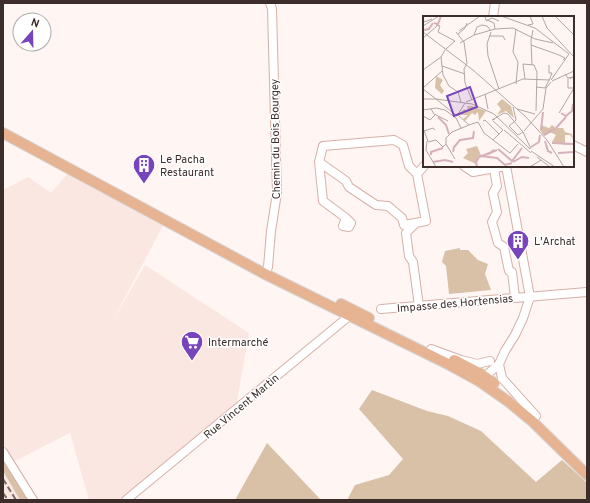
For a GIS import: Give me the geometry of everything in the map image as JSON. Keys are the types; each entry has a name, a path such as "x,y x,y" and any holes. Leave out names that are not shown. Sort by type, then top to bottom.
{"main road":[{"path":"3,126 266,270"},
{"path":"3,133 448,364 482,378 532,421 587,474"},
{"path":"353,314 431,349 513,397 536,416 587,465"}],"street":[{"name":"Chemin du Bois Bourgey","path":"266,270 277,194 272,9 270,3"},
{"path":"493,16 495,3"},
{"path":"319,162 346,181 349,187 376,204 388,206 402,218 404,225 426,221 417,174 409,166 403,145 394,140 323,146 319,162 323,201 346,218"},
{"path":"574,145 587,152"},
{"path":"417,174 423,167"},
{"path":"465,167 472,172 502,167"},
{"path":"482,378 505,351 515,335 530,297 506,167"},
{"path":"494,169 497,186 493,193 497,212 492,222 498,243 504,247 509,271 512,272 515,297"},
{"path":"416,223 406,234 409,256 413,262 419,306"},
{"name":"Impasse des Hortensias","path":"381,309 587,292"},
{"name":"Rue Vincent Martin","path":"126,500 353,314"},
{"path":"431,349 461,360 477,364 493,365"},
{"path":"493,365 502,378 536,416"},
{"path":"3,452 33,500"}],"shaded area":[{"path":"70,171 165,222 111,324 145,265 249,333 236,407 161,465 119,500 89,500 70,433 13,462 3,446 3,190 28,177 51,193"},
{"path":"460,248 460,250 468,250 478,260 488,264 485,274 491,290 449,294 446,266 442,262 445,251"},
{"path":"372,390 427,411 448,416 481,431 536,482 562,460 587,483 587,500 347,500 355,485 389,475 403,459 359,409"},
{"path":"267,443 321,500 235,500"},
{"path":"3,460 28,500 20,500 3,471"},
{"path":"3,471 18,496 20,500 3,500"}],"railway":[{"path":"3,479 16,500"},
{"path":"3,493 8,500"}],"place":[{"name":"Le Pacha Restaurant","path":"144,184"},
{"name":"L'Archat","path":"518,260"},
{"name":"Intermarché","path":"192,362"}]}
